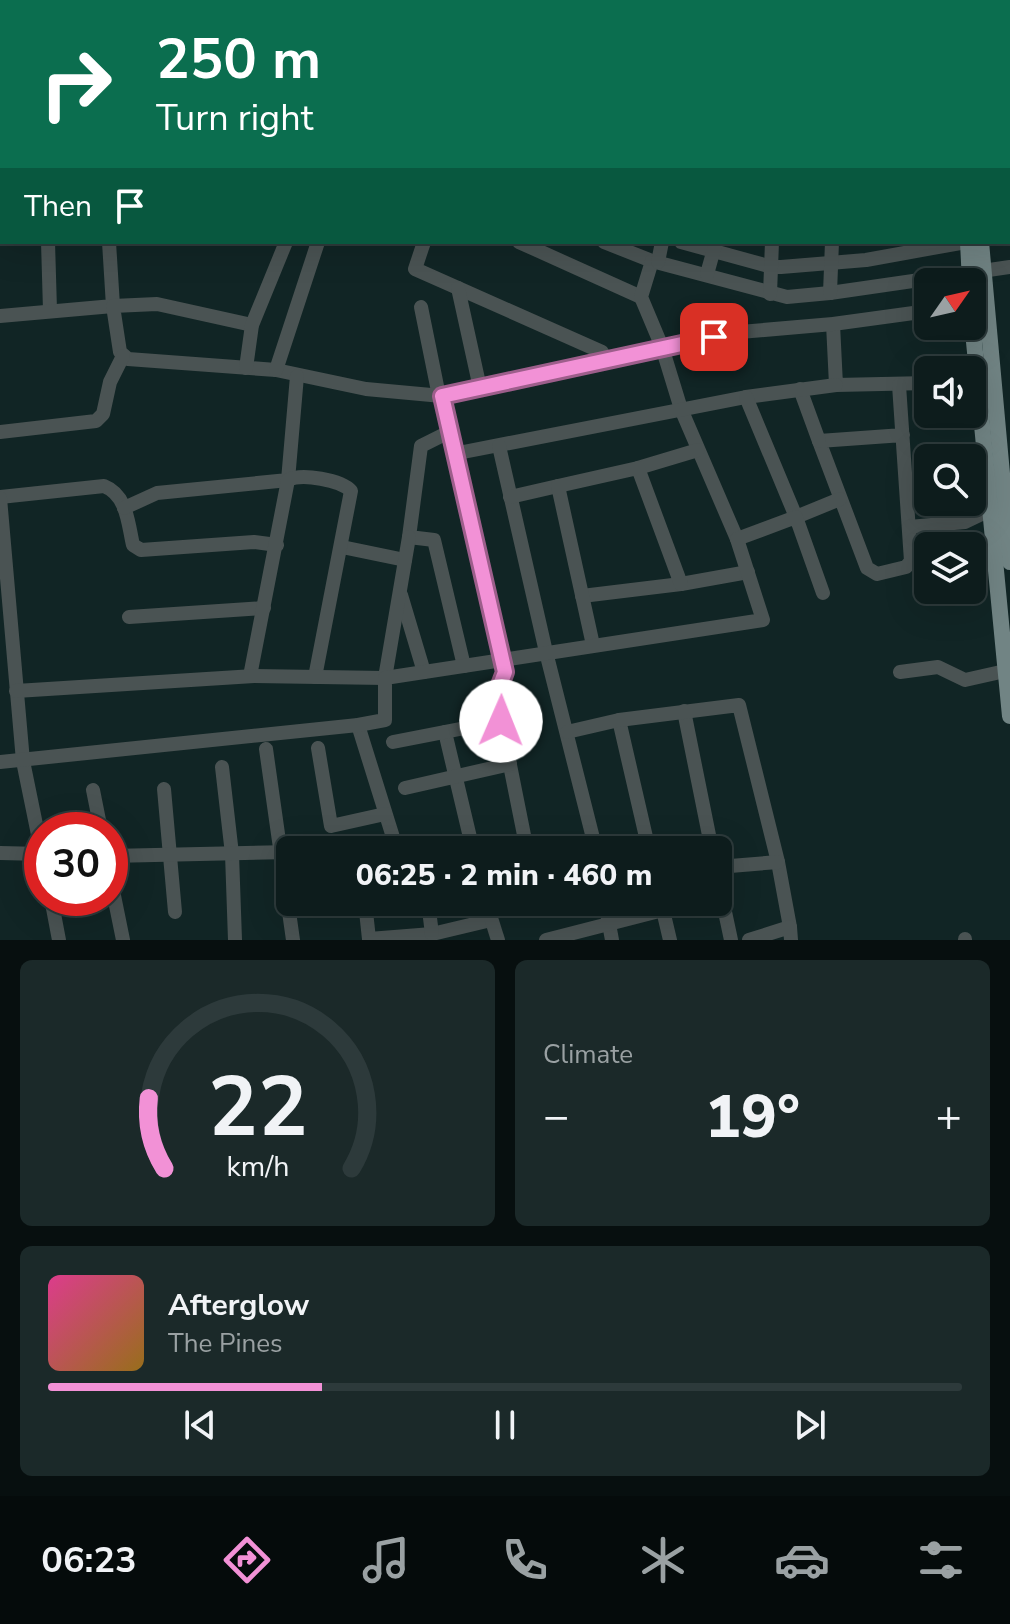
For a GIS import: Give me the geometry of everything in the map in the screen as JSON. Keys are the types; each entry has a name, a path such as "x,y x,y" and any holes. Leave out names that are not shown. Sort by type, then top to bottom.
{"main road":[{"path":"967,244 973,268"},
{"path":"976,268 981,244"},
{"path":"986,328 1004,414 1005,671 1010,716"},
{"path":"985,428 1010,562"}],"street":[{"path":"48,244 50,310"},
{"path":"109,244 120,352 128,359 276,370 366,389 440,396 740,332 914,313"},
{"path":"246,368 252,325 285,244"},
{"path":"276,370 317,244"},
{"path":"423,244 415,269 602,352 606,361"},
{"path":"16,691 250,676 385,678 763,620 737,539 681,409 662,347 641,297 523,244"},
{"path":"609,244 655,261 787,297 914,283"},
{"path":"641,297 661,244"},
{"path":"695,244 715,247 772,267 832,264 896,249 947,244"},
{"path":"770,294 772,244"},
{"path":"830,293 832,244"},
{"path":"707,274 715,247"},
{"path":"986,273 1010,267"},
{"path":"458,288 480,388"},
{"path":"0,316 157,304 252,325"},
{"path":"421,307 505,677 497,693 524,836"},
{"path":"833,324 836,385"},
{"path":"0,432 96,421 103,414 110,382 123,356"},
{"path":"250,676 288,480 297,376"},
{"path":"453,454 746,397 836,385 914,384"},
{"path":"800,389 867,568 872,573 906,567 911,563 899,385"},
{"path":"746,397 796,517 823,593"},
{"path":"0,762 385,720 385,678 421,446 449,432"},
{"path":"819,441 903,435"},
{"path":"499,446 593,836"},
{"path":"510,497 638,468 698,450"},
{"path":"638,468 681,584"},
{"path":"124,508 157,493 288,480 296,476 341,482 348,486 351,491 342,547 315,677"},
{"path":"0,853 42,854 23,761 16,691 6,640 0,497 104,486 116,493 124,508 133,545 141,550 254,542 277,545"},
{"path":"558,486 593,645"},
{"path":"737,539 840,499"},
{"path":"909,527 965,522 1002,509"},
{"path":"409,537 434,540 464,666"},
{"path":"342,547 405,560"},
{"path":"582,596 748,572"},
{"path":"400,591 424,672"},
{"path":"129,617 264,608"},
{"path":"900,672 938,667 965,680 1005,671"},
{"path":"567,732 619,720 735,703 741,708 778,862 791,934 749,940"},
{"path":"684,711 709,836"},
{"path":"619,720 646,836"},
{"path":"393,742 501,721"},
{"path":"358,725 392,836"},
{"path":"445,732 469,836"},
{"path":"318,748 331,826 385,814"},
{"path":"266,749 282,836"},
{"path":"405,788 510,764"},
{"path":"222,767 232,854 235,940"},
{"path":"164,789 175,912"},
{"path":"93,790 97,812"},
{"path":"128,856 276,852"},
{"path":"732,866 778,862"},
{"path":"54,916 59,940"},
{"path":"118,916 123,940"},
{"path":"291,916 293,940"},
{"path":"367,916 369,939 432,934 491,920"},
{"path":"430,916 432,934"},
{"path":"490,916 498,940"},
{"path":"607,916 612,940"},
{"path":"546,940 632,916"},
{"path":"664,916 670,940"},
{"path":"726,916 731,940"}],"route":[{"path":"501,721 497,693 505,672 442,396 714,337"}]}
